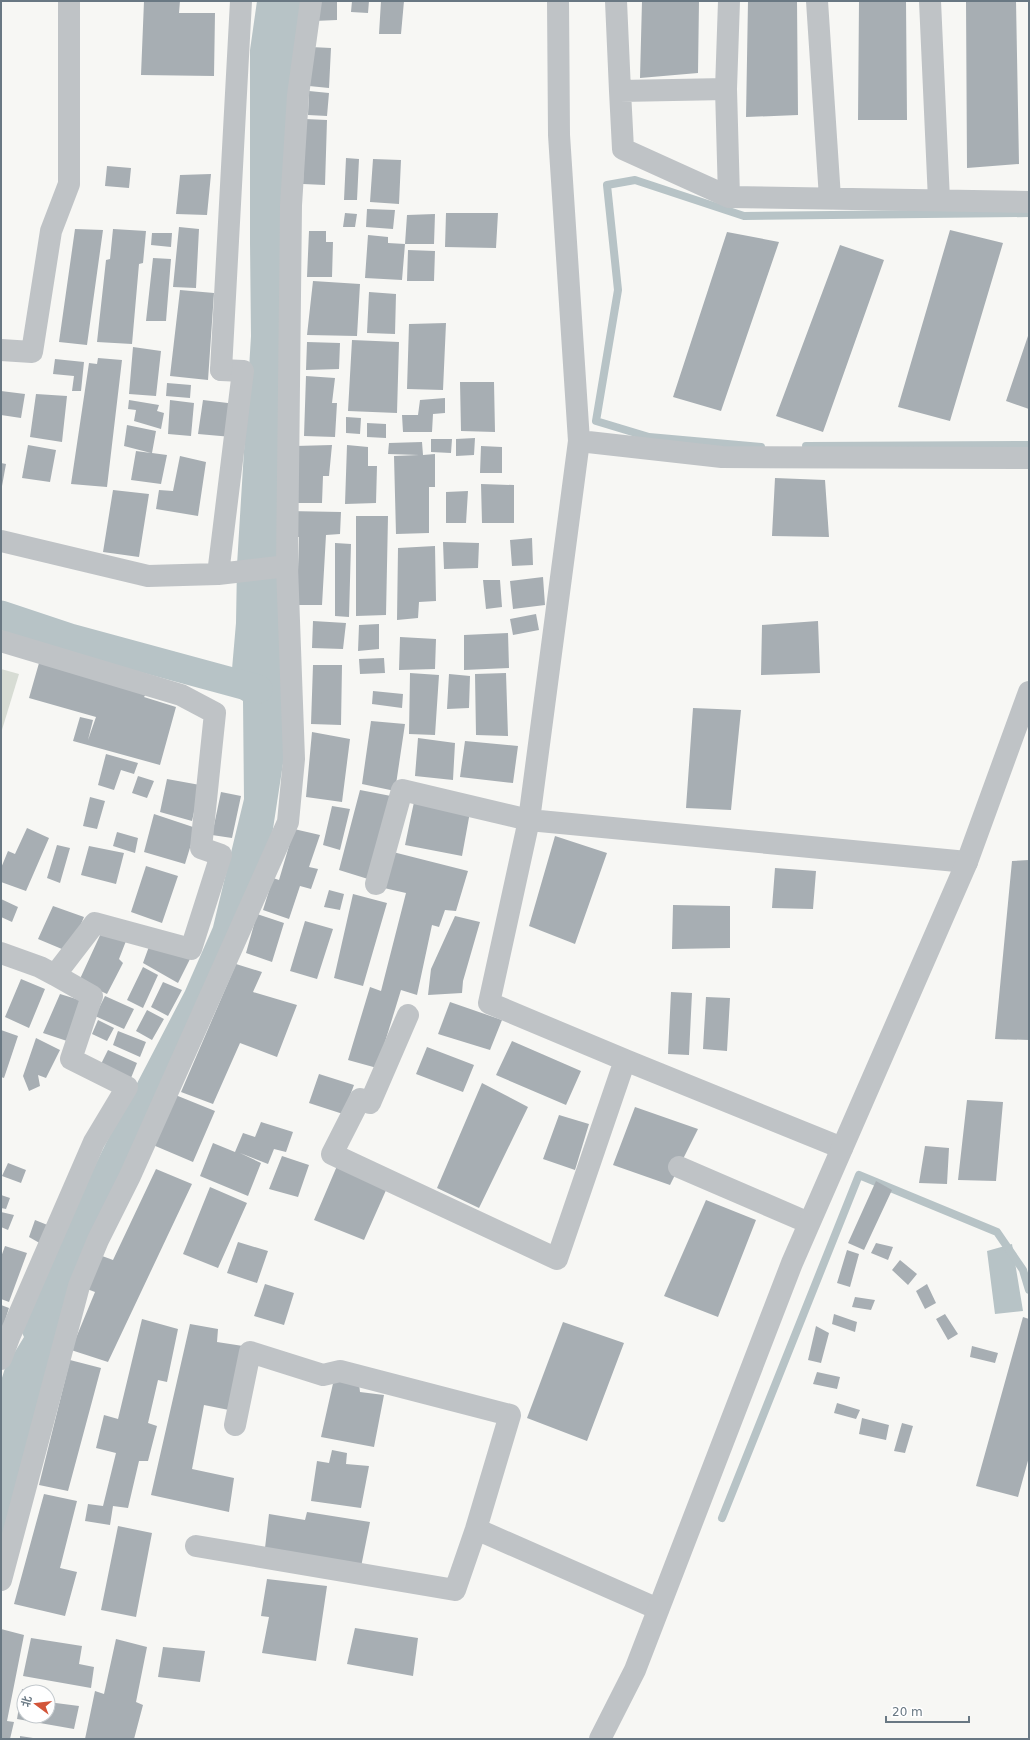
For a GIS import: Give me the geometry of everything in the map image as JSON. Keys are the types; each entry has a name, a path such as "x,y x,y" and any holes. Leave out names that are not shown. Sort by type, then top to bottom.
{"street":[{"path":"1,350 32,352 51,231 69,184 69,1"},
{"path":"218,574 242,371 220,370 241,1"},
{"path":"1,1580 79,1286 98,1240 130,1176 288,822 294,759 287,566 292,205 298,95 311,1"},
{"path":"558,1 559,135 579,441 529,820 489,1003 624,1060 842,1148"},
{"path":"616,1 623,149 729,197 1029,202"},
{"path":"729,1 726,89 729,197"},
{"path":"817,1 830,198"},
{"path":"930,1 939,200"},
{"path":"620,91 726,89"},
{"path":"579,441 722,457 1029,458"},
{"path":"1,541 148,576 218,574 287,566"},
{"path":"1,641 181,695 216,713 201,848 221,855 191,949 95,923 55,975"},
{"path":"600,1739 635,1670 789,1270 967,862 1029,692"},
{"path":"376,884 402,790 529,820 967,862"},
{"path":"1,954 40,967 92,996 72,1059 127,1087 94,1142 1,1359"},
{"path":"408,1015 370,1103 360,1099 332,1154 557,1259 624,1060"},
{"path":"679,1167 809,1223"},
{"path":"196,1546 455,1590 476,1529 510,1415 340,1371 323,1375 250,1352 234,1425"},
{"path":"476,1529 658,1609"}],"shaded area":[{"path":"257,1 307,1 286,744 267,868 96,1244 1,1545 1,1381 5,1368 24,1337 18,1324 106,1143 185,991 213,927 244,799 243,701 230,692 236,623 237,565 251,336 250,50"},
{"path":"1,669 19,674 1,733"},
{"path":"1012,1244 1023,1311 995,1314 987,1251"}],"building":[{"path":"144,1 180,1 179,13 215,13 214,76 141,75"},
{"path":"314,1 337,1 337,20 314,21"},
{"path":"352,1 369,1 368,13 351,12"},
{"path":"381,1 404,1 401,34 379,34"},
{"path":"642,1 699,1 698,73 640,78"},
{"path":"748,1 797,1 798,115 746,117"},
{"path":"859,1 906,1 907,120 858,120"},
{"path":"966,1 1016,1 1019,164 967,168"},
{"path":"311,47 331,48 329,88 309,86"},
{"path":"309,91 329,93 327,116 308,115"},
{"path":"305,119 327,120 325,185 303,184"},
{"path":"346,158 359,159 357,200 344,200"},
{"path":"373,159 401,160 399,204 370,202"},
{"path":"107,166 131,168 129,188 105,186"},
{"path":"211,174 207,215 176,214 180,175"},
{"path":"367,209 395,210 393,229 366,227"},
{"path":"345,213 357,214 355,227 343,227"},
{"path":"446,213 498,213 496,248 445,247"},
{"path":"435,214 434,244 405,244 407,215"},
{"path":"179,227 199,229 196,288 173,287"},
{"path":"75,229 103,230 87,345 59,342"},
{"path":"113,229 146,231 143,263 139,264 132,344 97,342 106,260 110,259"},
{"path":"950,230 1003,243 950,421 898,407"},
{"path":"309,231 326,231 326,242 333,242 332,277 307,277"},
{"path":"727,232 779,242 721,411 673,397"},
{"path":"152,233 172,233 171,247 151,245"},
{"path":"368,235 388,237 388,243 405,244 402,280 365,278"},
{"path":"840,245 884,260 823,432 776,416"},
{"path":"408,250 435,251 434,281 407,281"},
{"path":"153,258 171,259 166,321 146,321"},
{"path":"313,281 360,284 357,336 307,335"},
{"path":"180,290 214,293 208,380 170,376"},
{"path":"369,292 396,294 395,334 367,333"},
{"path":"446,323 443,390 407,389 409,324"},
{"path":"1029,333 1029,409 1006,401"},
{"path":"352,340 399,342 397,413 348,411"},
{"path":"307,342 340,343 339,369 306,370"},
{"path":"133,347 161,351 156,396 129,394"},
{"path":"98,358 122,360 107,487 71,484 89,363 97,364"},
{"path":"55,359 84,362 81,391 72,391 74,376 53,374"},
{"path":"306,376 335,378 332,403 337,403 335,437 304,436"},
{"path":"460,382 494,382 495,432 461,431"},
{"path":"167,383 191,385 190,398 166,396"},
{"path":"1,391 25,394 21,418 1,415"},
{"path":"36,394 67,396 62,442 30,437"},
{"path":"445,398 445,413 433,414 432,432 403,432 402,415 418,415 420,400"},
{"path":"129,400 159,405 157,411 164,413 161,429 134,421 136,410 128,409"},
{"path":"170,400 194,403 191,436 168,434"},
{"path":"203,400 236,404 232,437 198,434"},
{"path":"346,417 361,418 360,434 346,433"},
{"path":"367,423 386,424 386,438 367,437"},
{"path":"127,425 156,431 152,453 167,455 161,484 131,480 136,451 151,453 124,446"},
{"path":"475,438 474,455 456,456 456,439"},
{"path":"431,439 452,439 451,453 431,452"},
{"path":"422,442 423,455 435,454 435,487 429,487 429,533 396,534 394,456 419,455 388,454 389,443"},
{"path":"28,445 56,450 50,482 22,478"},
{"path":"332,445 329,476 323,476 322,503 293,503 295,446"},
{"path":"347,445 368,447 368,466 377,466 376,503 345,504"},
{"path":"481,446 502,447 502,473 480,473"},
{"path":"180,456 206,462 198,516 156,509 159,490 173,491"},
{"path":"1,463 6,464 2,486 1,485"},
{"path":"775,478 825,480 829,537 772,536"},
{"path":"481,484 514,485 514,523 482,523"},
{"path":"113,490 149,494 139,557 103,552"},
{"path":"468,491 466,523 446,523 446,492"},
{"path":"288,511 341,512 340,534 326,535 322,605 297,605 299,537 288,537"},
{"path":"356,516 388,516 386,615 356,616"},
{"path":"532,538 533,565 512,566 510,540"},
{"path":"443,542 479,543 478,568 444,569"},
{"path":"335,543 351,544 349,617 335,616"},
{"path":"435,546 436,601 419,602 418,618 397,620 398,548"},
{"path":"543,577 545,605 513,609 510,581"},
{"path":"483,580 500,580 502,607 486,609"},
{"path":"536,614 539,630 513,635 510,619"},
{"path":"313,621 346,623 343,649 312,648"},
{"path":"818,621 820,673 761,675 762,625"},
{"path":"379,624 379,649 358,651 359,625"},
{"path":"508,633 509,668 464,670 464,635"},
{"path":"400,637 436,639 435,669 399,670"},
{"path":"384,658 385,673 360,674 359,659"},
{"path":"39,663 146,694 144,697 176,707 160,765 73,741 80,717 93,720 88,740 96,717 29,698"},
{"path":"313,665 342,665 341,725 311,724"},
{"path":"410,673 439,675 435,735 409,734"},
{"path":"506,673 508,736 476,735 475,674"},
{"path":"449,674 470,676 469,708 447,709"},
{"path":"373,691 403,694 402,708 372,704"},
{"path":"693,708 741,710 731,810 686,808"},
{"path":"371,721 405,724 395,791 362,784"},
{"path":"312,732 350,739 342,802 306,797"},
{"path":"418,738 455,743 453,780 415,776"},
{"path":"465,741 518,746 513,783 460,777"},
{"path":"106,754 138,763 134,774 121,770 114,790 98,785"},
{"path":"138,776 154,781 147,798 132,793"},
{"path":"167,779 200,785 192,821 160,812"},
{"path":"360,790 391,796 368,879 339,870"},
{"path":"221,792 241,796 232,838 212,835"},
{"path":"90,797 105,801 97,829 83,826"},
{"path":"414,802 470,812 462,856 405,845"},
{"path":"332,806 350,809 340,850 323,845"},
{"path":"154,814 196,828 185,864 144,852"},
{"path":"27,828 49,838 26,891 1,882 1,868 8,851 15,854"},
{"path":"294,829 320,835 309,867 318,869 311,889 300,886 289,919 263,910 273,878 279,880"},
{"path":"117,832 138,838 135,853 113,846"},
{"path":"555,836 607,853 575,944 529,926"},
{"path":"57,845 70,848 60,883 47,878"},
{"path":"89,846 124,853 116,884 81,875"},
{"path":"393,852 468,871 456,911 445,910 439,927 432,925 417,995 401,990 377,1068 348,1060 370,987 381,991 406,893 384,888"},
{"path":"1029,860 1029,1040 995,1039 1012,861"},
{"path":"146,866 178,876 162,923 131,912"},
{"path":"775,868 816,871 813,909 772,908"},
{"path":"329,890 344,894 340,910 324,907"},
{"path":"353,894 387,903 363,986 334,978"},
{"path":"1,899 18,907 12,922 1,917"},
{"path":"673,905 730,906 730,948 672,949"},
{"path":"53,906 84,917 69,952 38,939"},
{"path":"257,914 284,923 272,962 246,953"},
{"path":"455,916 480,922 463,981 462,993 428,995 431,969"},
{"path":"305,921 333,929 317,979 290,971"},
{"path":"102,931 126,941 119,959 123,963 107,994 79,981"},
{"path":"151,941 190,959 178,983 143,963"},
{"path":"236,964 262,972 253,992 297,1005 277,1057 240,1043 213,1104 181,1092"},
{"path":"143,967 158,975 143,1008 127,1000"},
{"path":"21,979 45,989 29,1028 5,1017"},
{"path":"163,982 182,990 168,1016 151,1007"},
{"path":"671,992 692,993 689,1055 668,1054"},
{"path":"60,994 86,1002 70,1042 43,1033"},
{"path":"105,996 134,1009 124,1029 95,1016"},
{"path":"706,997 730,998 727,1051 703,1049"},
{"path":"450,1002 502,1020 490,1050 438,1034"},
{"path":"147,1010 164,1019 152,1040 136,1031"},
{"path":"98,1020 114,1028 107,1041 92,1034"},
{"path":"1,1030 18,1036 4,1078 1,1077"},
{"path":"118,1031 146,1042 140,1057 113,1045"},
{"path":"36,1038 60,1050 46,1078 38,1075 40,1086 29,1091 23,1076"},
{"path":"512,1041 581,1071 566,1105 496,1075"},
{"path":"427,1047 474,1065 463,1092 416,1074"},
{"path":"108,1050 137,1063 131,1078 100,1066"},
{"path":"319,1074 354,1085 343,1114 309,1103"},
{"path":"482,1083 528,1107 479,1208 437,1188"},
{"path":"173,1094 215,1111 193,1162 153,1145"},
{"path":"967,1100 1003,1102 996,1181 958,1180"},
{"path":"635,1107 698,1129 670,1185 613,1165"},
{"path":"559,1115 589,1124 575,1170 543,1159"},
{"path":"261,1122 293,1132 286,1152 274,1149 268,1164 240,1153 261,1163 248,1196 200,1176 213,1143 235,1152 243,1133 255,1137"},
{"path":"925,1146 949,1148 947,1184 919,1183"},
{"path":"282,1156 309,1165 298,1197 269,1189"},
{"path":"8,1163 26,1170 21,1183 2,1176"},
{"path":"337,1166 387,1188 364,1240 314,1220"},
{"path":"156,1169 192,1184 108,1362 71,1350 95,1292 79,1286 94,1253 113,1260"},
{"path":"876,1181 892,1190 864,1250 848,1243"},
{"path":"210,1187 247,1203 218,1268 183,1254"},
{"path":"1,1195 10,1198 6,1209 1,1208"},
{"path":"706,1200 756,1220 718,1317 664,1296"},
{"path":"1,1212 14,1215 8,1230 1,1227"},
{"path":"35,1220 50,1226 43,1245 29,1237"},
{"path":"238,1242 268,1251 257,1283 227,1273"},
{"path":"876,1243 893,1247 888,1260 871,1253"},
{"path":"5,1246 27,1253 9,1302 1,1299 1,1257"},
{"path":"847,1250 859,1254 850,1287 837,1283"},
{"path":"900,1260 917,1274 908,1285 892,1270"},
{"path":"265,1284 294,1293 284,1325 254,1316"},
{"path":"927,1284 936,1303 925,1309 916,1291"},
{"path":"855,1297 875,1300 871,1310 852,1307"},
{"path":"1,1305 9,1308 1,1333"},
{"path":"834,1314 857,1322 855,1332 832,1324"},
{"path":"945,1314 958,1334 948,1340 936,1319"},
{"path":"1023,1317 1029,1319 1029,1457 1018,1497 976,1486"},
{"path":"142,1319 178,1329 167,1382 158,1380 148,1423 157,1426 148,1461 139,1461 128,1508 113,1506 110,1525 85,1521 88,1504 103,1506 116,1453 96,1448 104,1415 118,1419"},
{"path":"563,1322 624,1343 587,1441 527,1418"},
{"path":"190,1324 218,1329 217,1342 243,1346 229,1410 204,1405 192,1469 234,1478 229,1512 151,1495"},
{"path":"816,1326 829,1333 821,1363 808,1360"},
{"path":"972,1346 998,1353 995,1363 970,1357"},
{"path":"70,1360 101,1368 68,1491 39,1485"},
{"path":"817,1372 840,1377 837,1389 813,1384"},
{"path":"334,1379 359,1384 360,1392 384,1395 374,1447 321,1437"},
{"path":"837,1403 860,1410 856,1419 834,1413"},
{"path":"862,1418 889,1425 886,1440 859,1434"},
{"path":"902,1423 913,1426 905,1453 894,1451"},
{"path":"332,1450 347,1453 346,1464 369,1466 361,1508 311,1501 317,1461 329,1463"},
{"path":"44,1494 77,1501 60,1568 77,1572 65,1616 14,1604"},
{"path":"307,1512 370,1522 361,1567 265,1548 269,1514 305,1520"},
{"path":"118,1526 152,1533 136,1617 101,1610"},
{"path":"267,1579 327,1586 316,1661 262,1653 269,1617 261,1616"},
{"path":"355,1628 418,1638 413,1676 347,1664"},
{"path":"1,1629 24,1635 7,1721 14,1722 10,1739 1,1739"},
{"path":"31,1638 82,1646 79,1664 94,1667 91,1688 23,1676"},
{"path":"116,1639 147,1647 136,1702 143,1705 134,1739 85,1739 95,1691 104,1694"},
{"path":"163,1647 205,1651 200,1682 158,1677"},
{"path":"56,1703 79,1706 74,1729 46,1724 56,1724"},
{"path":"20,1736 33,1738 33,1739 20,1739"}],"waterway":[{"path":"761,447 649,437 596,421 618,290 607,185 635,180 744,216 1029,213"},
{"path":"806,446 1029,445"},
{"path":"1,615 70,638 258,689"},
{"path":"722,1518 859,1175 997,1232 1023,1270 1029,1290"}]}
